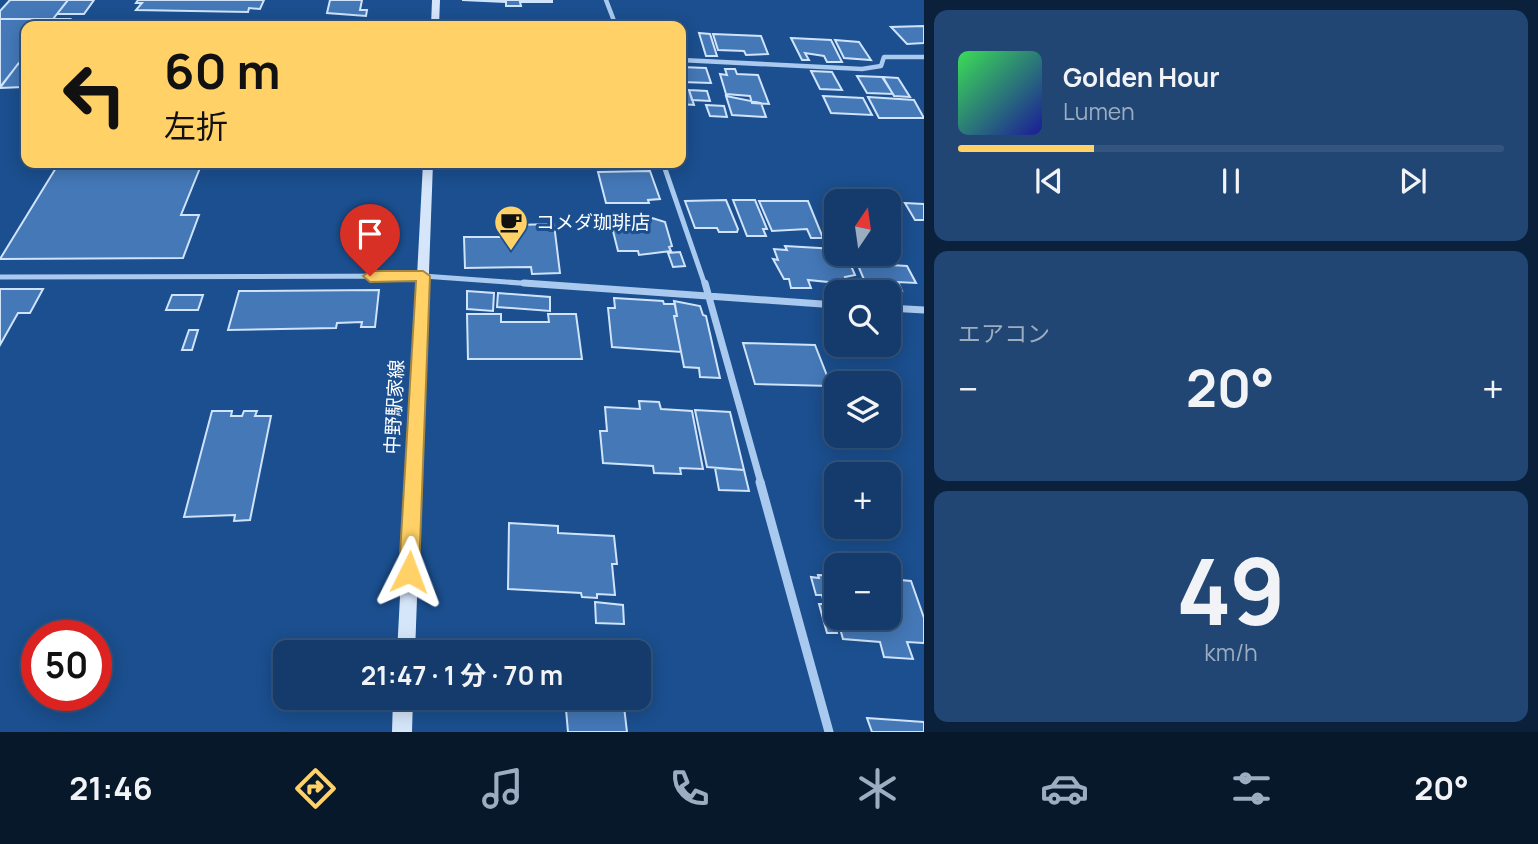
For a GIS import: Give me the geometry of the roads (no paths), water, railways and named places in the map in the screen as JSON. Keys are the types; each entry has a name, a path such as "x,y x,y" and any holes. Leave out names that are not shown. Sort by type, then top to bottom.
{"main road":[{"path":"435,21 436,0"},
{"name":"中野駅家線","path":"407,640 428,168"},
{"path":"402,732 403,710"}],"street":[{"path":"606,0 614,21"},
{"path":"686,60 862,69 881,65 884,57 924,57"},
{"path":"665,168 710,298 830,732"},
{"path":"0,277 423,276 824,304"},
{"path":"901,309 924,310"}],"place":[{"name":"コメダ珈琲店","path":"511,252"}]}
